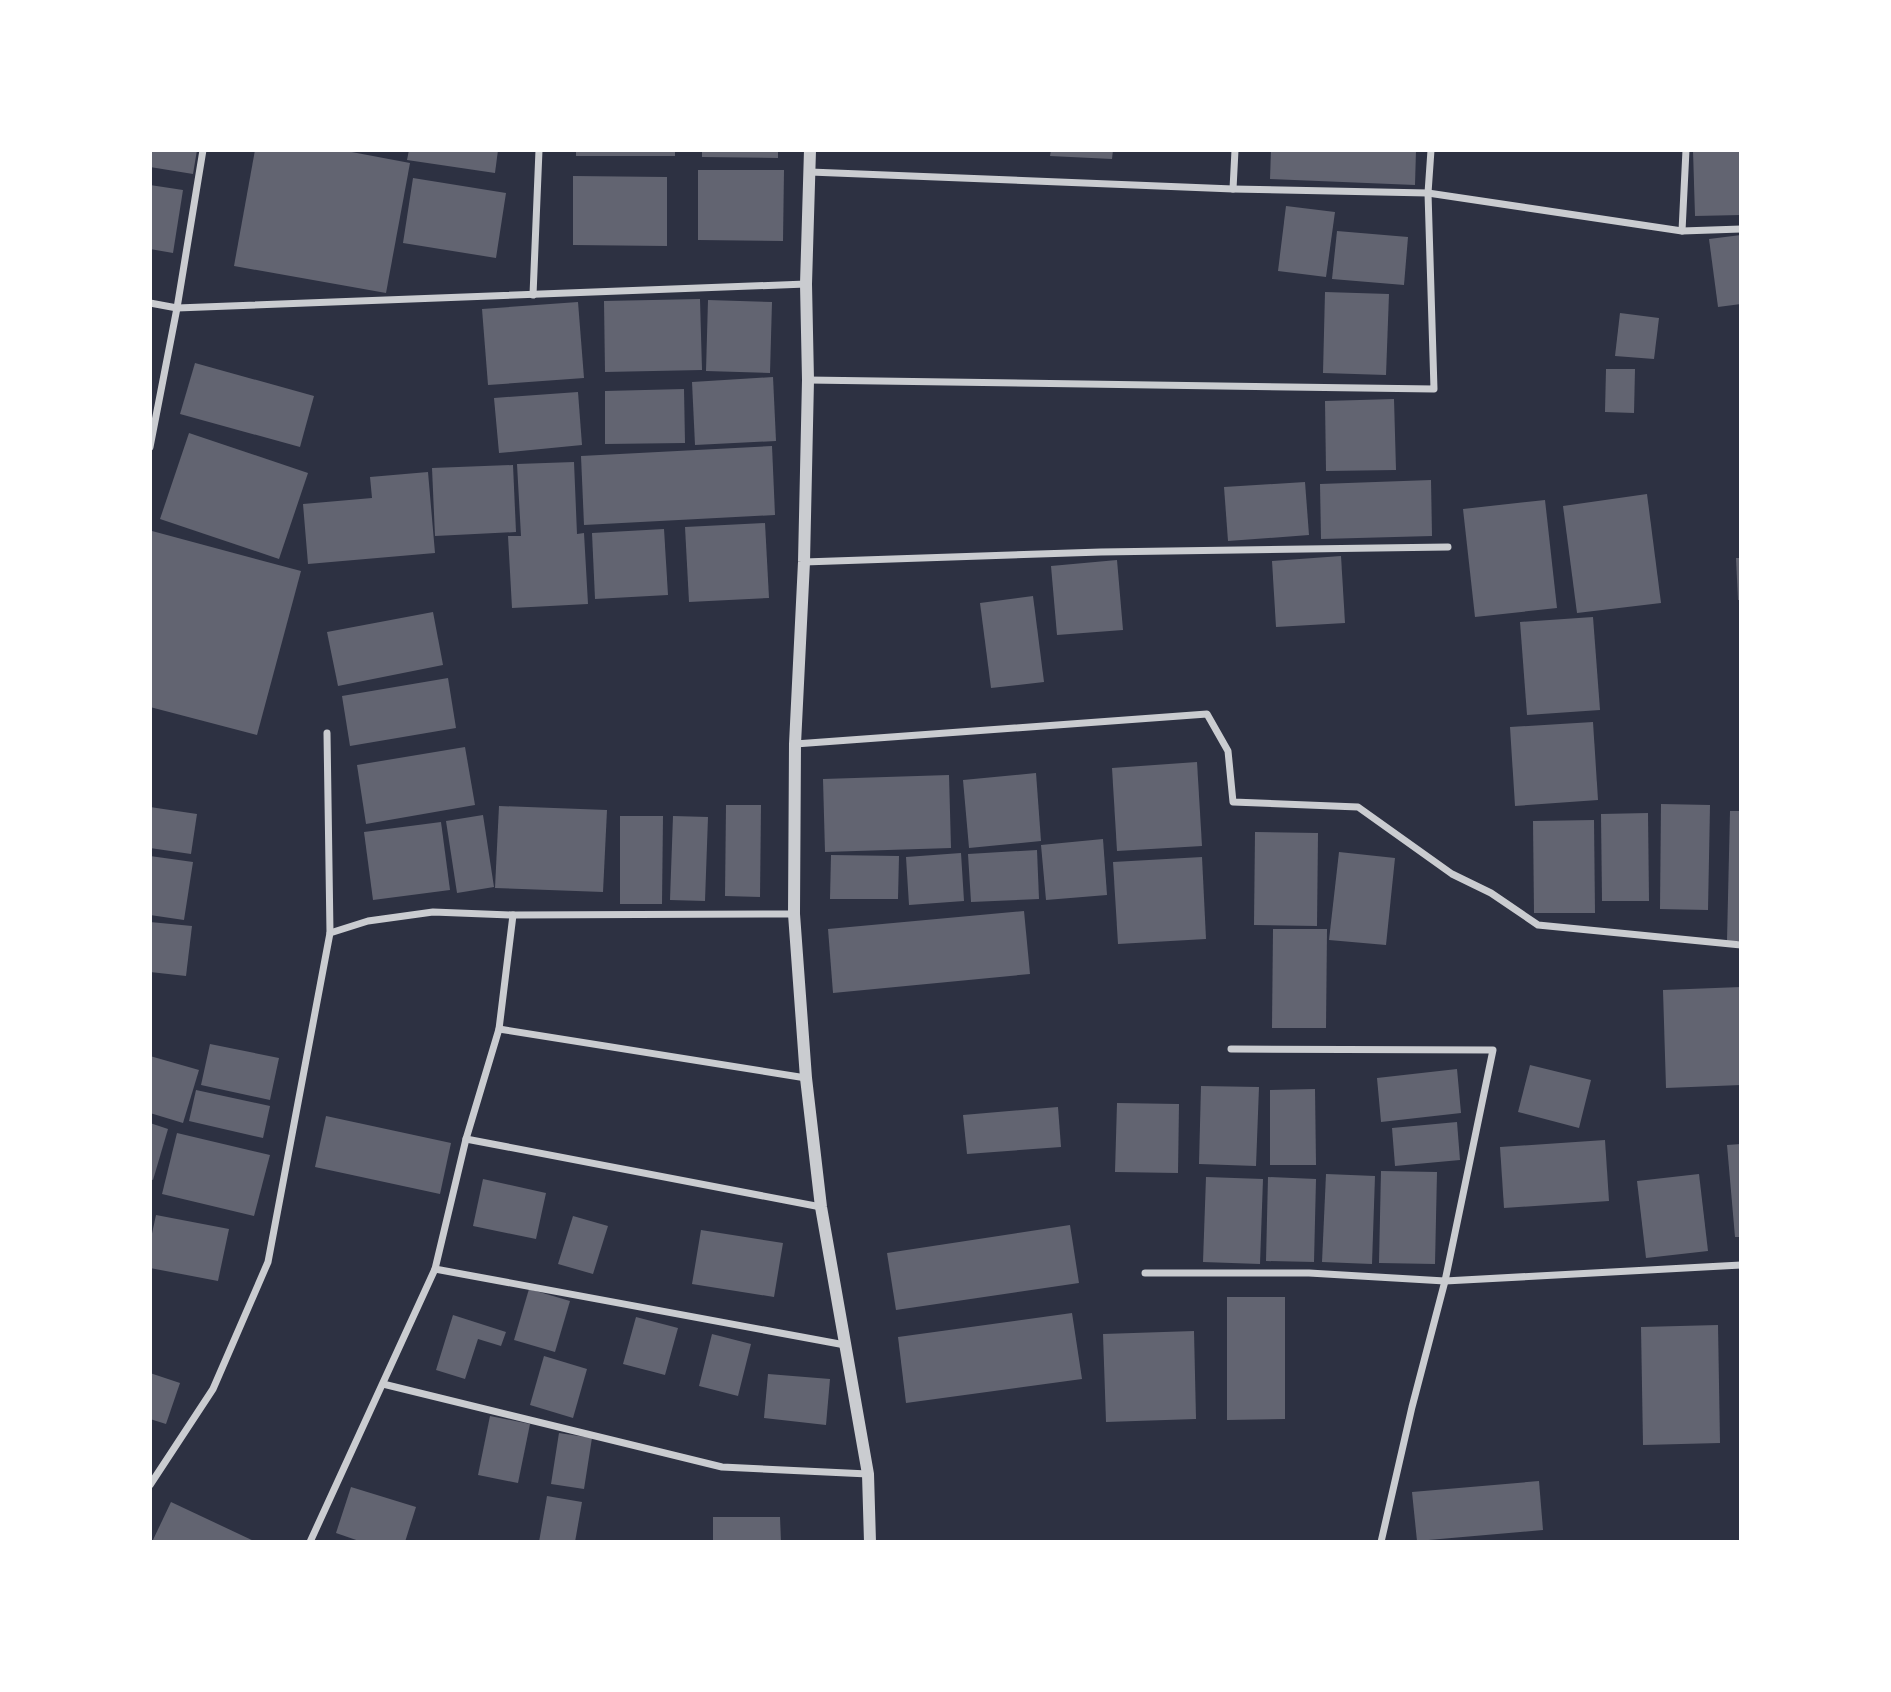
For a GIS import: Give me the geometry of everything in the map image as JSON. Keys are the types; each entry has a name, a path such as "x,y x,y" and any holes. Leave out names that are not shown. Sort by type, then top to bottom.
{"street":[{"path":"150,447 177,308 202,150"},
{"path":"533,295 539,150"},
{"path":"810,150 806,284 808,380 804,562 795,744 794,914 806,1078 821,1207 868,1474 870,1542"},
{"path":"1233,188 1235,150"},
{"path":"808,380 1434,389 1428,193 1431,150"},
{"path":"1682,231 1686,150"},
{"path":"810,172 1428,193 1682,231 1741,229"},
{"path":"150,303 177,308 806,284"},
{"path":"804,562 1101,552 1448,547"},
{"path":"795,744 1207,714 1228,751 1233,802 1357,807 1452,874 1491,893 1538,925 1741,945"},
{"path":"150,1485 153,1474 213,1388 268,1262 330,933 327,733"},
{"path":"330,933 368,921 433,912 513,915 794,914"},
{"path":"310,1542 435,1269 466,1139 499,1029 513,915"},
{"path":"499,1029 806,1078"},
{"path":"1231,1049 1493,1050 1445,1281 1381,1542"},
{"path":"466,1139 821,1207"},
{"path":"1145,1273 1309,1273 1445,1281 1741,1265"},
{"path":"435,1269 845,1345"},
{"path":"383,1384 722,1466 868,1474"}],"building":[{"path":"150,150 197,150 193,174 150,167"},
{"path":"255,150 341,150 410,163 386,293 234,266"},
{"path":"409,150 498,150 495,173 407,160"},
{"path":"576,150 675,150 675,156 576,156"},
{"path":"702,150 778,150 778,158 702,157"},
{"path":"1051,150 1113,150 1112,159 1050,156"},
{"path":"1271,150 1416,150 1415,185 1270,179"},
{"path":"1693,150 1741,150 1741,215 1695,216"},
{"path":"698,170 784,170 783,241 698,240"},
{"path":"573,176 667,177 667,246 573,245"},
{"path":"413,178 506,193 496,258 403,243"},
{"path":"150,185 183,190 173,253 150,249"},
{"path":"1286,206 1335,212 1326,277 1278,271"},
{"path":"1337,231 1408,237 1404,285 1332,279"},
{"path":"1741,235 1741,304 1718,307 1709,239"},
{"path":"1325,292 1389,294 1386,375 1323,373"},
{"path":"700,299 702,370 605,372 604,301"},
{"path":"708,300 772,302 770,373 706,371"},
{"path":"578,302 584,378 488,385 482,309"},
{"path":"1620,313 1659,318 1654,359 1615,356"},
{"path":"195,363 314,396 300,447 180,414"},
{"path":"1606,369 1635,369 1634,413 1605,412"},
{"path":"773,377 776,441 695,445 692,382"},
{"path":"684,389 685,443 605,444 605,391"},
{"path":"578,392 582,445 499,453 494,398"},
{"path":"1394,399 1396,470 1326,471 1325,401"},
{"path":"189,433 308,473 279,559 160,519"},
{"path":"772,446 775,515 584,525 581,456"},
{"path":"574,462 577,534 584,533 588,604 512,608 508,536 521,536 517,464"},
{"path":"513,465 516,532 435,536 432,468"},
{"path":"428,472 435,553 308,564 303,504 372,498 370,477"},
{"path":"1431,480 1432,536 1321,539 1320,484"},
{"path":"1305,482 1309,535 1228,541 1224,487"},
{"path":"1647,494 1661,603 1577,613 1563,506"},
{"path":"1545,500 1557,608 1475,617 1463,509"},
{"path":"765,523 769,598 689,602 685,527"},
{"path":"664,529 668,595 595,599 592,533"},
{"path":"152,531 301,571 257,735 150,707"},
{"path":"1341,556 1345,623 1276,627 1272,561"},
{"path":"1736,558 1741,558 1741,600 1738,600"},
{"path":"1117,560 1123,630 1057,635 1051,566"},
{"path":"1033,596 1044,682 991,688 980,603"},
{"path":"433,612 443,665 338,686 327,632"},
{"path":"1593,617 1600,710 1527,715 1520,622"},
{"path":"448,678 456,728 350,746 342,696"},
{"path":"1593,722 1598,800 1515,806 1510,727"},
{"path":"465,747 475,805 366,824 357,765"},
{"path":"1197,762 1202,846 1117,851 1112,768"},
{"path":"1036,773 1041,841 969,848 963,780"},
{"path":"949,775 951,848 825,852 823,779"},
{"path":"1661,804 1710,805 1708,910 1660,909"},
{"path":"726,805 761,805 760,897 725,896"},
{"path":"499,806 607,810 603,892 495,888"},
{"path":"150,807 197,814 191,854 150,848"},
{"path":"1730,811 1741,811 1741,941 1727,941"},
{"path":"1648,813 1649,901 1602,901 1601,814"},
{"path":"483,815 494,887 457,893 446,821"},
{"path":"620,816 663,816 662,904 620,904"},
{"path":"673,816 708,817 705,901 670,900"},
{"path":"1594,820 1595,913 1534,913 1533,821"},
{"path":"441,822 450,890 373,900 364,832"},
{"path":"1255,832 1318,833 1317,926 1254,925"},
{"path":"1103,839 1107,895 1046,900 1041,845"},
{"path":"1037,850 1039,899 971,902 968,854"},
{"path":"1339,852 1395,858 1386,945 1329,940"},
{"path":"961,853 964,901 909,905 906,857"},
{"path":"831,855 899,856 898,899 830,899"},
{"path":"150,856 193,862 184,920 150,915"},
{"path":"1202,857 1206,939 1118,944 1113,862"},
{"path":"1024,911 1030,974 833,993 828,929"},
{"path":"150,922 192,926 186,976 150,972"},
{"path":"1273,929 1327,929 1326,1028 1272,1028"},
{"path":"1741,987 1741,1085 1666,1088 1663,990"},
{"path":"210,1044 279,1058 270,1100 201,1085"},
{"path":"150,1056 199,1070 183,1123 150,1113"},
{"path":"1530,1065 1591,1080 1579,1128 1518,1112"},
{"path":"1457,1069 1461,1113 1381,1122 1377,1078"},
{"path":"1201,1086 1259,1087 1256,1166 1199,1164"},
{"path":"1315,1089 1316,1165 1270,1165 1270,1090"},
{"path":"196,1090 270,1106 263,1138 189,1121"},
{"path":"1117,1103 1179,1104 1178,1173 1115,1172"},
{"path":"1058,1107 1061,1147 967,1154 963,1115"},
{"path":"326,1116 451,1143 440,1194 315,1167"},
{"path":"1457,1122 1460,1160 1395,1166 1392,1128"},
{"path":"150,1123 168,1129 153,1180 150,1179"},
{"path":"177,1133 270,1155 254,1216 162,1194"},
{"path":"1605,1140 1609,1201 1504,1208 1500,1147"},
{"path":"1741,1144 1741,1237 1735,1237 1727,1145"},
{"path":"1381,1171 1437,1172 1435,1264 1379,1263"},
{"path":"1326,1174 1375,1176 1372,1264 1322,1262"},
{"path":"1699,1174 1708,1251 1646,1258 1637,1181"},
{"path":"1206,1177 1263,1179 1260,1264 1203,1262"},
{"path":"1268,1177 1316,1179 1314,1262 1266,1261"},
{"path":"483,1179 546,1193 536,1239 473,1226"},
{"path":"156,1215 229,1229 218,1281 150,1268 150,1243"},
{"path":"573,1216 608,1226 593,1274 558,1264"},
{"path":"1070,1225 1079,1283 896,1310 887,1253"},
{"path":"701,1230 783,1243 774,1297 692,1284"},
{"path":"529,1289 570,1301 555,1352 514,1340"},
{"path":"1227,1297 1285,1297 1285,1419 1227,1420"},
{"path":"1072,1313 1082,1379 906,1403 898,1337"},
{"path":"453,1315 506,1332 501,1346 478,1339 465,1379 436,1370"},
{"path":"636,1317 678,1328 665,1375 623,1364"},
{"path":"1718,1325 1720,1443 1643,1445 1641,1327"},
{"path":"1194,1331 1196,1419 1106,1422 1103,1334"},
{"path":"712,1334 751,1344 738,1396 699,1386"},
{"path":"544,1356 587,1369 573,1418 530,1405"},
{"path":"150,1373 180,1383 166,1424 150,1419"},
{"path":"768,1374 830,1379 826,1425 764,1418"},
{"path":"490,1416 530,1424 518,1483 478,1475"},
{"path":"559,1433 592,1438 584,1489 551,1484"},
{"path":"1539,1481 1543,1530 1417,1541 1412,1492"},
{"path":"351,1487 416,1507 405,1542 362,1542 336,1533"},
{"path":"547,1496 582,1502 575,1542 539,1542"},
{"path":"171,1502 256,1542 152,1542"},
{"path":"713,1517 780,1517 781,1542 713,1542"}]}
